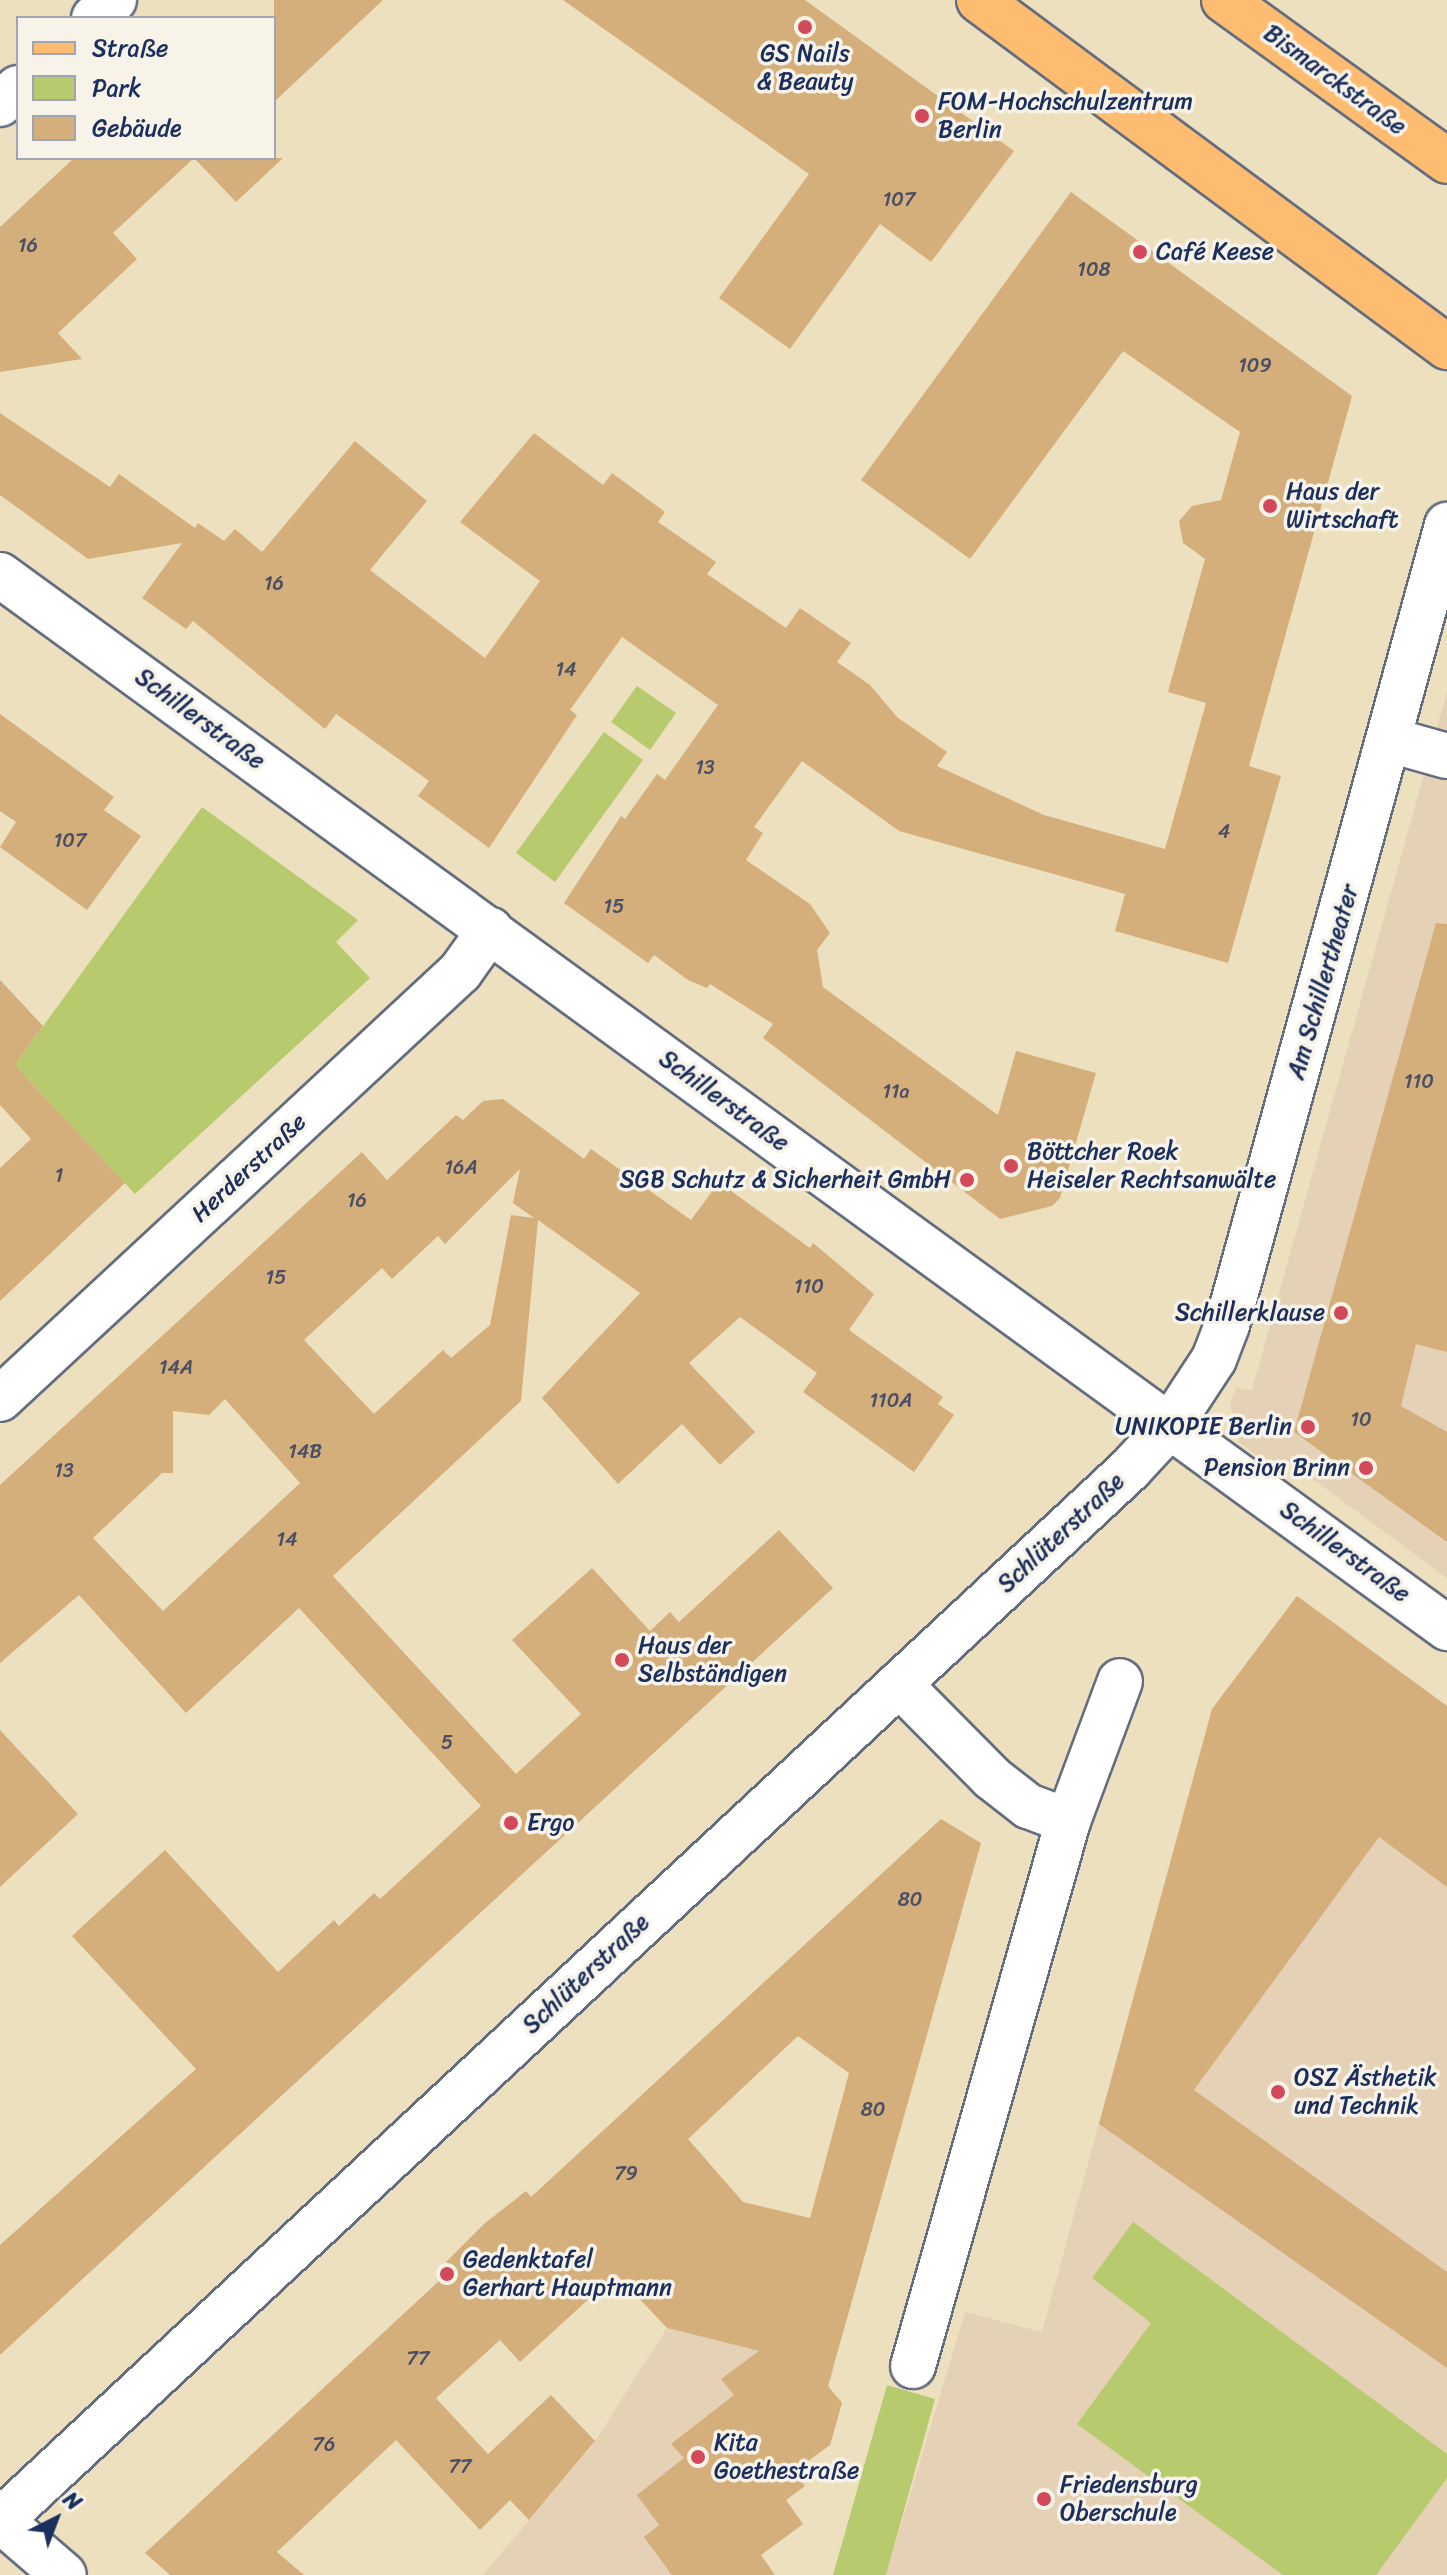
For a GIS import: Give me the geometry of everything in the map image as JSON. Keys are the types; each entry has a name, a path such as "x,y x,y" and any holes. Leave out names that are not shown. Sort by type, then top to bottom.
{"main road":[{"path":"979,0 1447,347"},
{"name":"Bismarckstraße","path":"1224,0 1447,161"}],"street":[{"path":"96,16 114,0"},
{"path":"0,104 16,90"},
{"name":"Am Schillertheater","path":"1170,1426 1214,1359 1227,1325 1447,525"},
{"name":"Schillerstraße","path":"0,575 1447,1628"},
{"path":"1390,740 1447,756"},
{"name":"Herderstraße","path":"0,1399 460,972 490,930"},
{"name":"Schlüterstraße","path":"0,2521 899,1684 1170,1426"},
{"path":"913,2366 1068,1821 1120,1681"},
{"path":"899,1684 992,1778 1028,1806 1068,1821"},
{"path":"0,2521 64,2575"}],"shaded area":[{"path":"1447,692 1447,1578 1287,1460 1273,1467 1239,1442 1230,1404 1236,1388 1252,1390"},
{"name":"OSZ Ästhetik und Technik","path":"1297,1596 1447,1706 1447,2575 886,2575 965,2312 1042,2332 1212,1709"},
{"name":"Kita Goethestraße","path":"667,2328 834,2370 828,2386 842,2403 830,2445 797,2469 805,2486 786,2500 803,2524 761,2555 775,2575 483,2575 592,2446"}],"green space":[{"path":"637,686 676,713 650,750 611,722"},
{"path":"604,732 643,760 555,882 516,853"},
{"path":"202,807 358,920 336,942 370,978 135,1194 15,1065"},
{"path":"1133,2222 1447,2454 1447,2478 1376,2575 1283,2575 1077,2424 1151,2323 1092,2278"},
{"path":"887,2385 935,2399 886,2575 833,2575"}],"building":[{"path":"274,0 383,0 276,100"},
{"path":"563,0 805,0 1014,151 931,262 880,224 790,349 719,298 809,174"},
{"path":"283,158 236,202 196,160"},
{"path":"72,160 192,160 113,233 137,259 58,333 82,359 0,372 0,227"},
{"path":"1071,192 1352,396 1249,766 1281,776 1228,963 1115,931 1125,894 899,831 802,761 754,827 763,833 746,860 810,904 830,933 817,950 823,987 998,1115 1016,1051 1096,1073 1060,1198 1052,1206 1000,1219 763,1038 773,1024 710,984 707,988 688,980 654,955 648,963 564,903 621,816 625,819 657,774 665,780 718,705 622,637 570,710 577,715 489,848 418,796 429,781 336,714 325,729 193,621 186,629 142,598 182,543 88,559 0,495 0,413 110,487 119,474 195,528 198,523 224,541 235,529 262,552 355,441 427,501 370,570 485,658 540,581 460,522 534,433 603,485 612,473 665,512 658,522 716,562 707,574 786,628 800,608 851,643 837,662 870,685 897,717 947,752 937,766 1044,815 1165,849 1206,703 1168,692 1205,559 1183,543 1179,521 1192,506 1221,500 1240,432 1123,351 970,559 861,480"},
{"path":"0,714 114,797 104,810 141,836 87,910 0,847 16,822 0,811"},
{"path":"1436,923 1447,924 1447,1352 1416,1344 1401,1406 1447,1432 1447,1542 1294,1432"},
{"path":"0,980 43,1026 15,1065 125,1183 0,1301 0,1168 31,1139 0,1105"},
{"path":"503,1099 584,1159 591,1149 691,1220 719,1182 810,1248 813,1243 874,1294 849,1330 943,1397 938,1404 954,1415 914,1472 803,1392 817,1373 740,1317 689,1363 755,1432 720,1465 682,1424 618,1484 542,1398 640,1293 538,1220 521,1401 333,1576 516,1774 581,1714 512,1640 592,1568 650,1631 670,1612 679,1622 779,1530 833,1588 0,2355 0,2245 196,2069 72,1936 165,1850 278,1972 334,1920 339,1926 374,1893 380,1899 481,1806 299,1608 186,1713 79,1595 0,1663 0,1485 362,1152 387,1180 456,1115 463,1120 483,1101","holes":["520,1169 513,1203 534,1218 511,1215 490,1325 451,1358 443,1350 374,1414 304,1340 382,1268 392,1279 438,1236 445,1244","225,1399 300,1483 163,1611 93,1538 162,1473 173,1473 173,1411 209,1415"]},
{"path":"1297,1596 1447,1706 1447,1887 1379,1837 1194,2090 1447,2272 1447,2368 1099,2124 1212,1709"},
{"path":"0,1730 78,1814 0,1887"},
{"path":"941,1819 981,1843 828,2386 842,2403 830,2445 793,2472 805,2486 786,2500 803,2524 761,2555 775,2575 672,2575 644,2537 659,2525 637,2495 684,2458 671,2444 734,2395 721,2379 759,2351 667,2328 616,2274 520,2362 500,2340 436,2398 488,2454 551,2395 595,2441 529,2520 510,2500 480,2530 396,2440 277,2552 304,2575 170,2575 145,2553 452,2269 446,2262 484,2224 526,2191 531,2197","holes":["798,2036 849,2073 810,2218 743,2202 688,2139"]}],"place":[{"name":"GS Nails & Beauty","path":"805,27"},
{"name":"FOM-Hochschulzentrum Berlin","path":"922,116"},
{"name":"Café Keese","path":"1140,252"},
{"name":"Haus der Wirtschaft","path":"1270,506"},
{"name":"Böttcher Roek Heiseler Rechtsanwälte","path":"1011,1166"},
{"name":"SGB Schutz & Sicherheit GmbH","path":"967,1180"},
{"name":"Schillerklause","path":"1341,1313"},
{"name":"UNIKOPIE Berlin","path":"1308,1427"},
{"name":"Pension Brinn","path":"1366,1468"},
{"name":"Haus der Selbständigen","path":"622,1660"},
{"name":"Ergo","path":"511,1823"},
{"name":"OSZ Ästhetik und Technik","path":"1278,2092"},
{"name":"Gedenktafel Gerhart Hauptmann","path":"447,2274"},
{"name":"Kita Goethestraße","path":"698,2457"},
{"name":"Friedensburg Oberschule","path":"1044,2499"}]}
